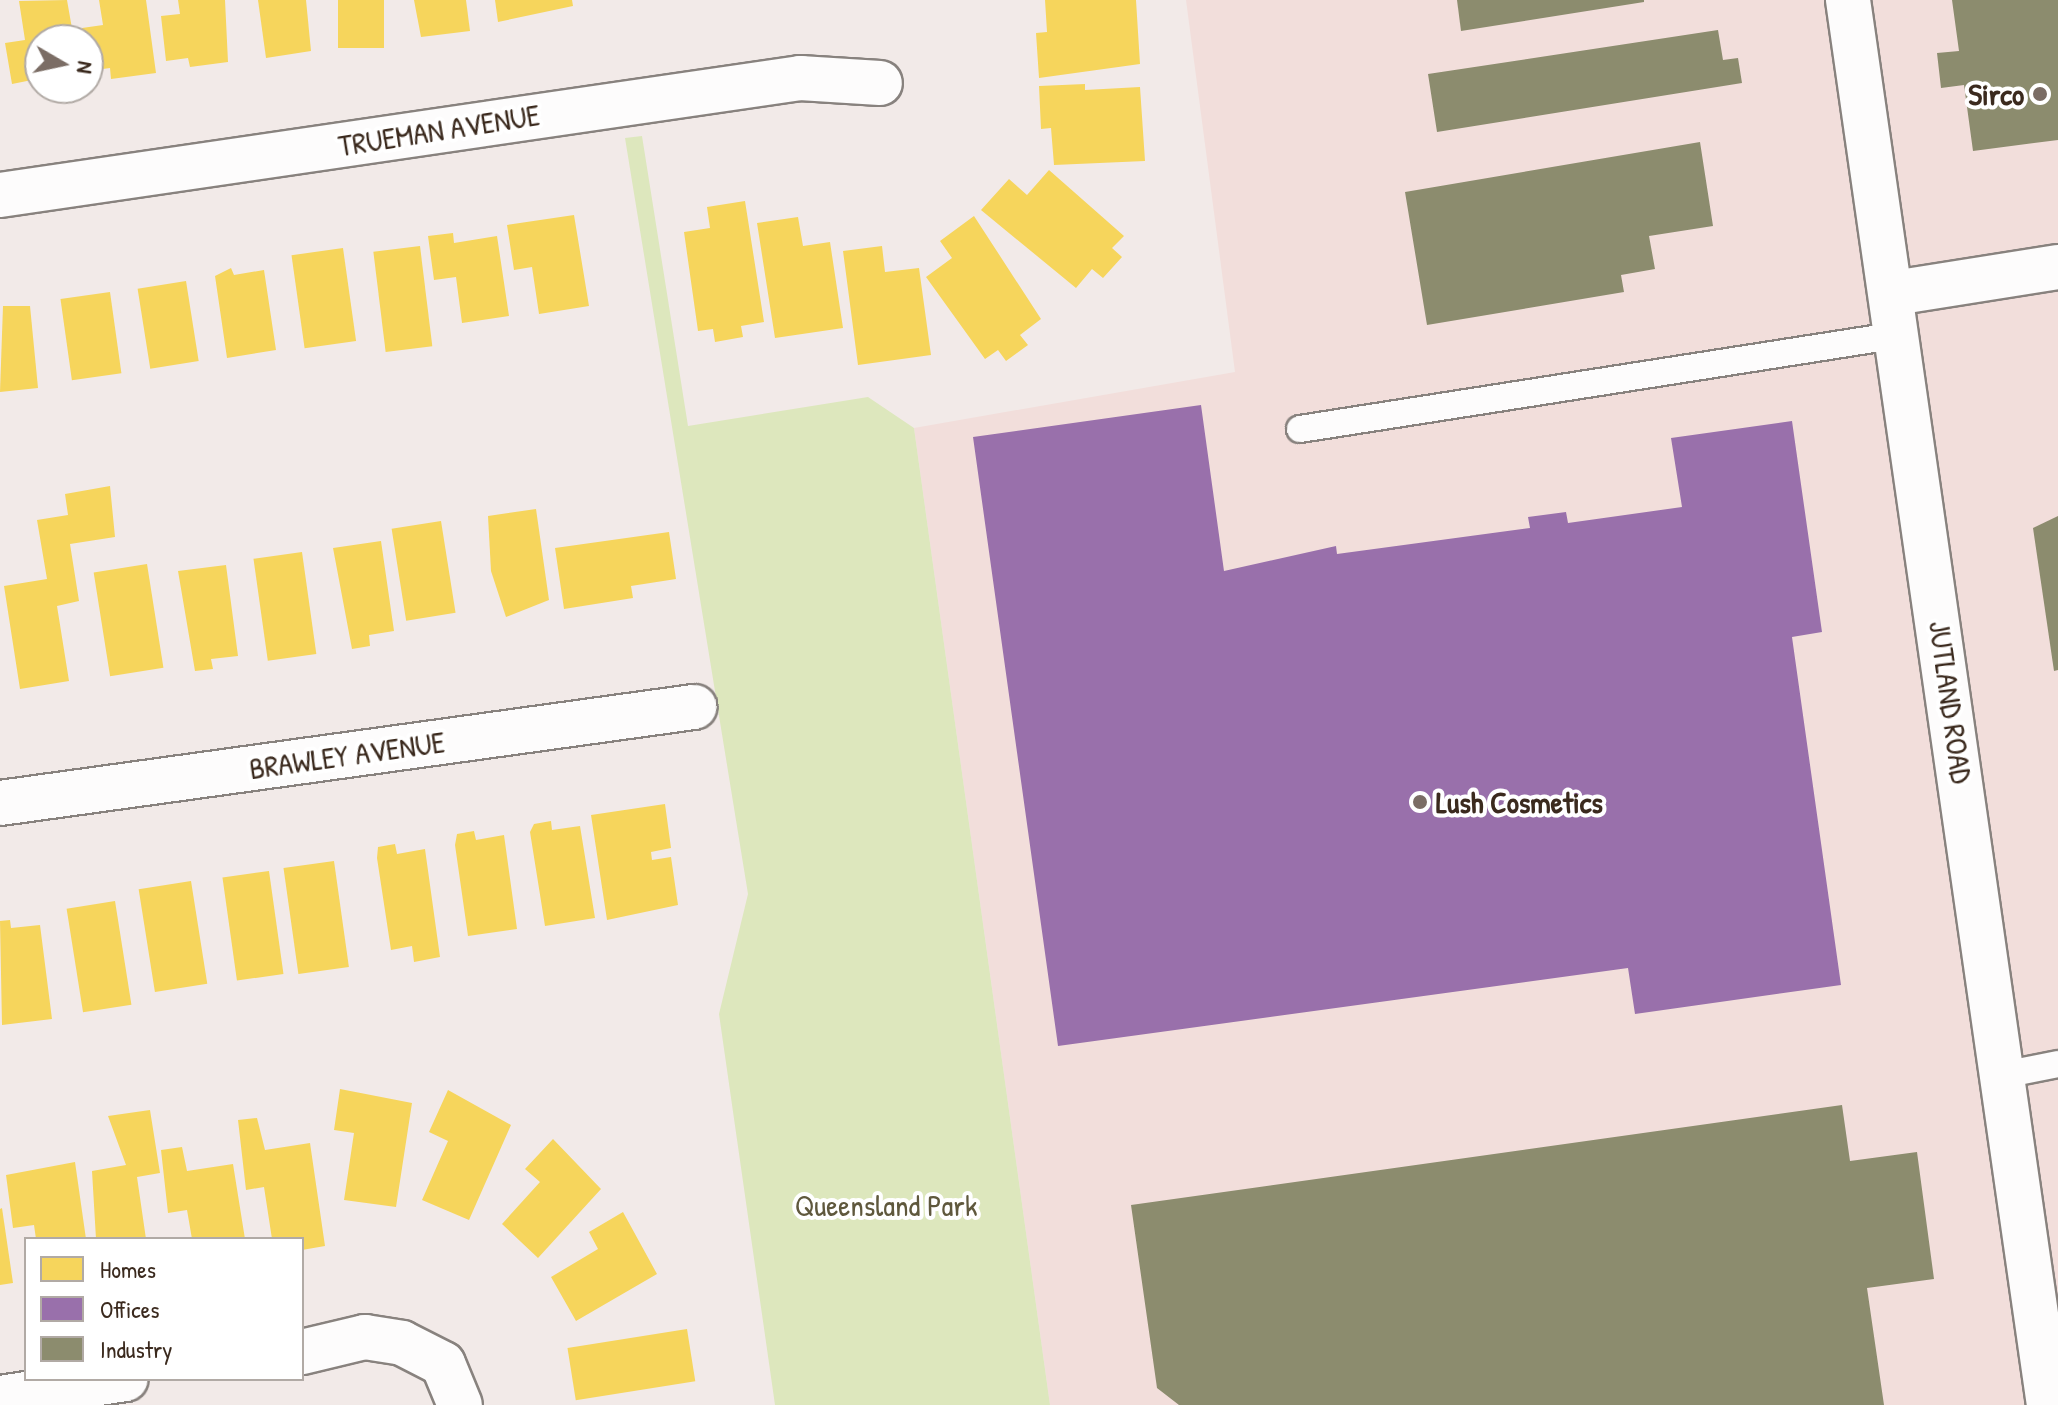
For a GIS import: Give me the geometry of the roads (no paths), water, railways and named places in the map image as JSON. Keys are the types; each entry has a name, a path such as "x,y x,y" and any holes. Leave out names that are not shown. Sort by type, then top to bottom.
{"street":[{"name":"JUTLAND ROAD","path":"1848,0 1896,314 2049,1405"},
{"name":"TRUEMAN AVENUE","path":"0,195 800,78 880,83"},
{"path":"1896,314 2058,267"},
{"name":"BRAWLEY AVENUE","path":"0,803 694,707"},
{"path":"304,1352 365,1337 402,1343 443,1364 460,1405"},
{"path":"0,1398 113,1381"}],"lane":[{"path":"1300,429 1896,314"},
{"path":"2003,1075 2058,1064"}],"place":[{"name":"Sirco","path":"2040,94"},
{"name":"Lush Cosmetics","path":"1420,802"}],"park label":[{"name":"Queensland Park","path":"886,1205"}]}
